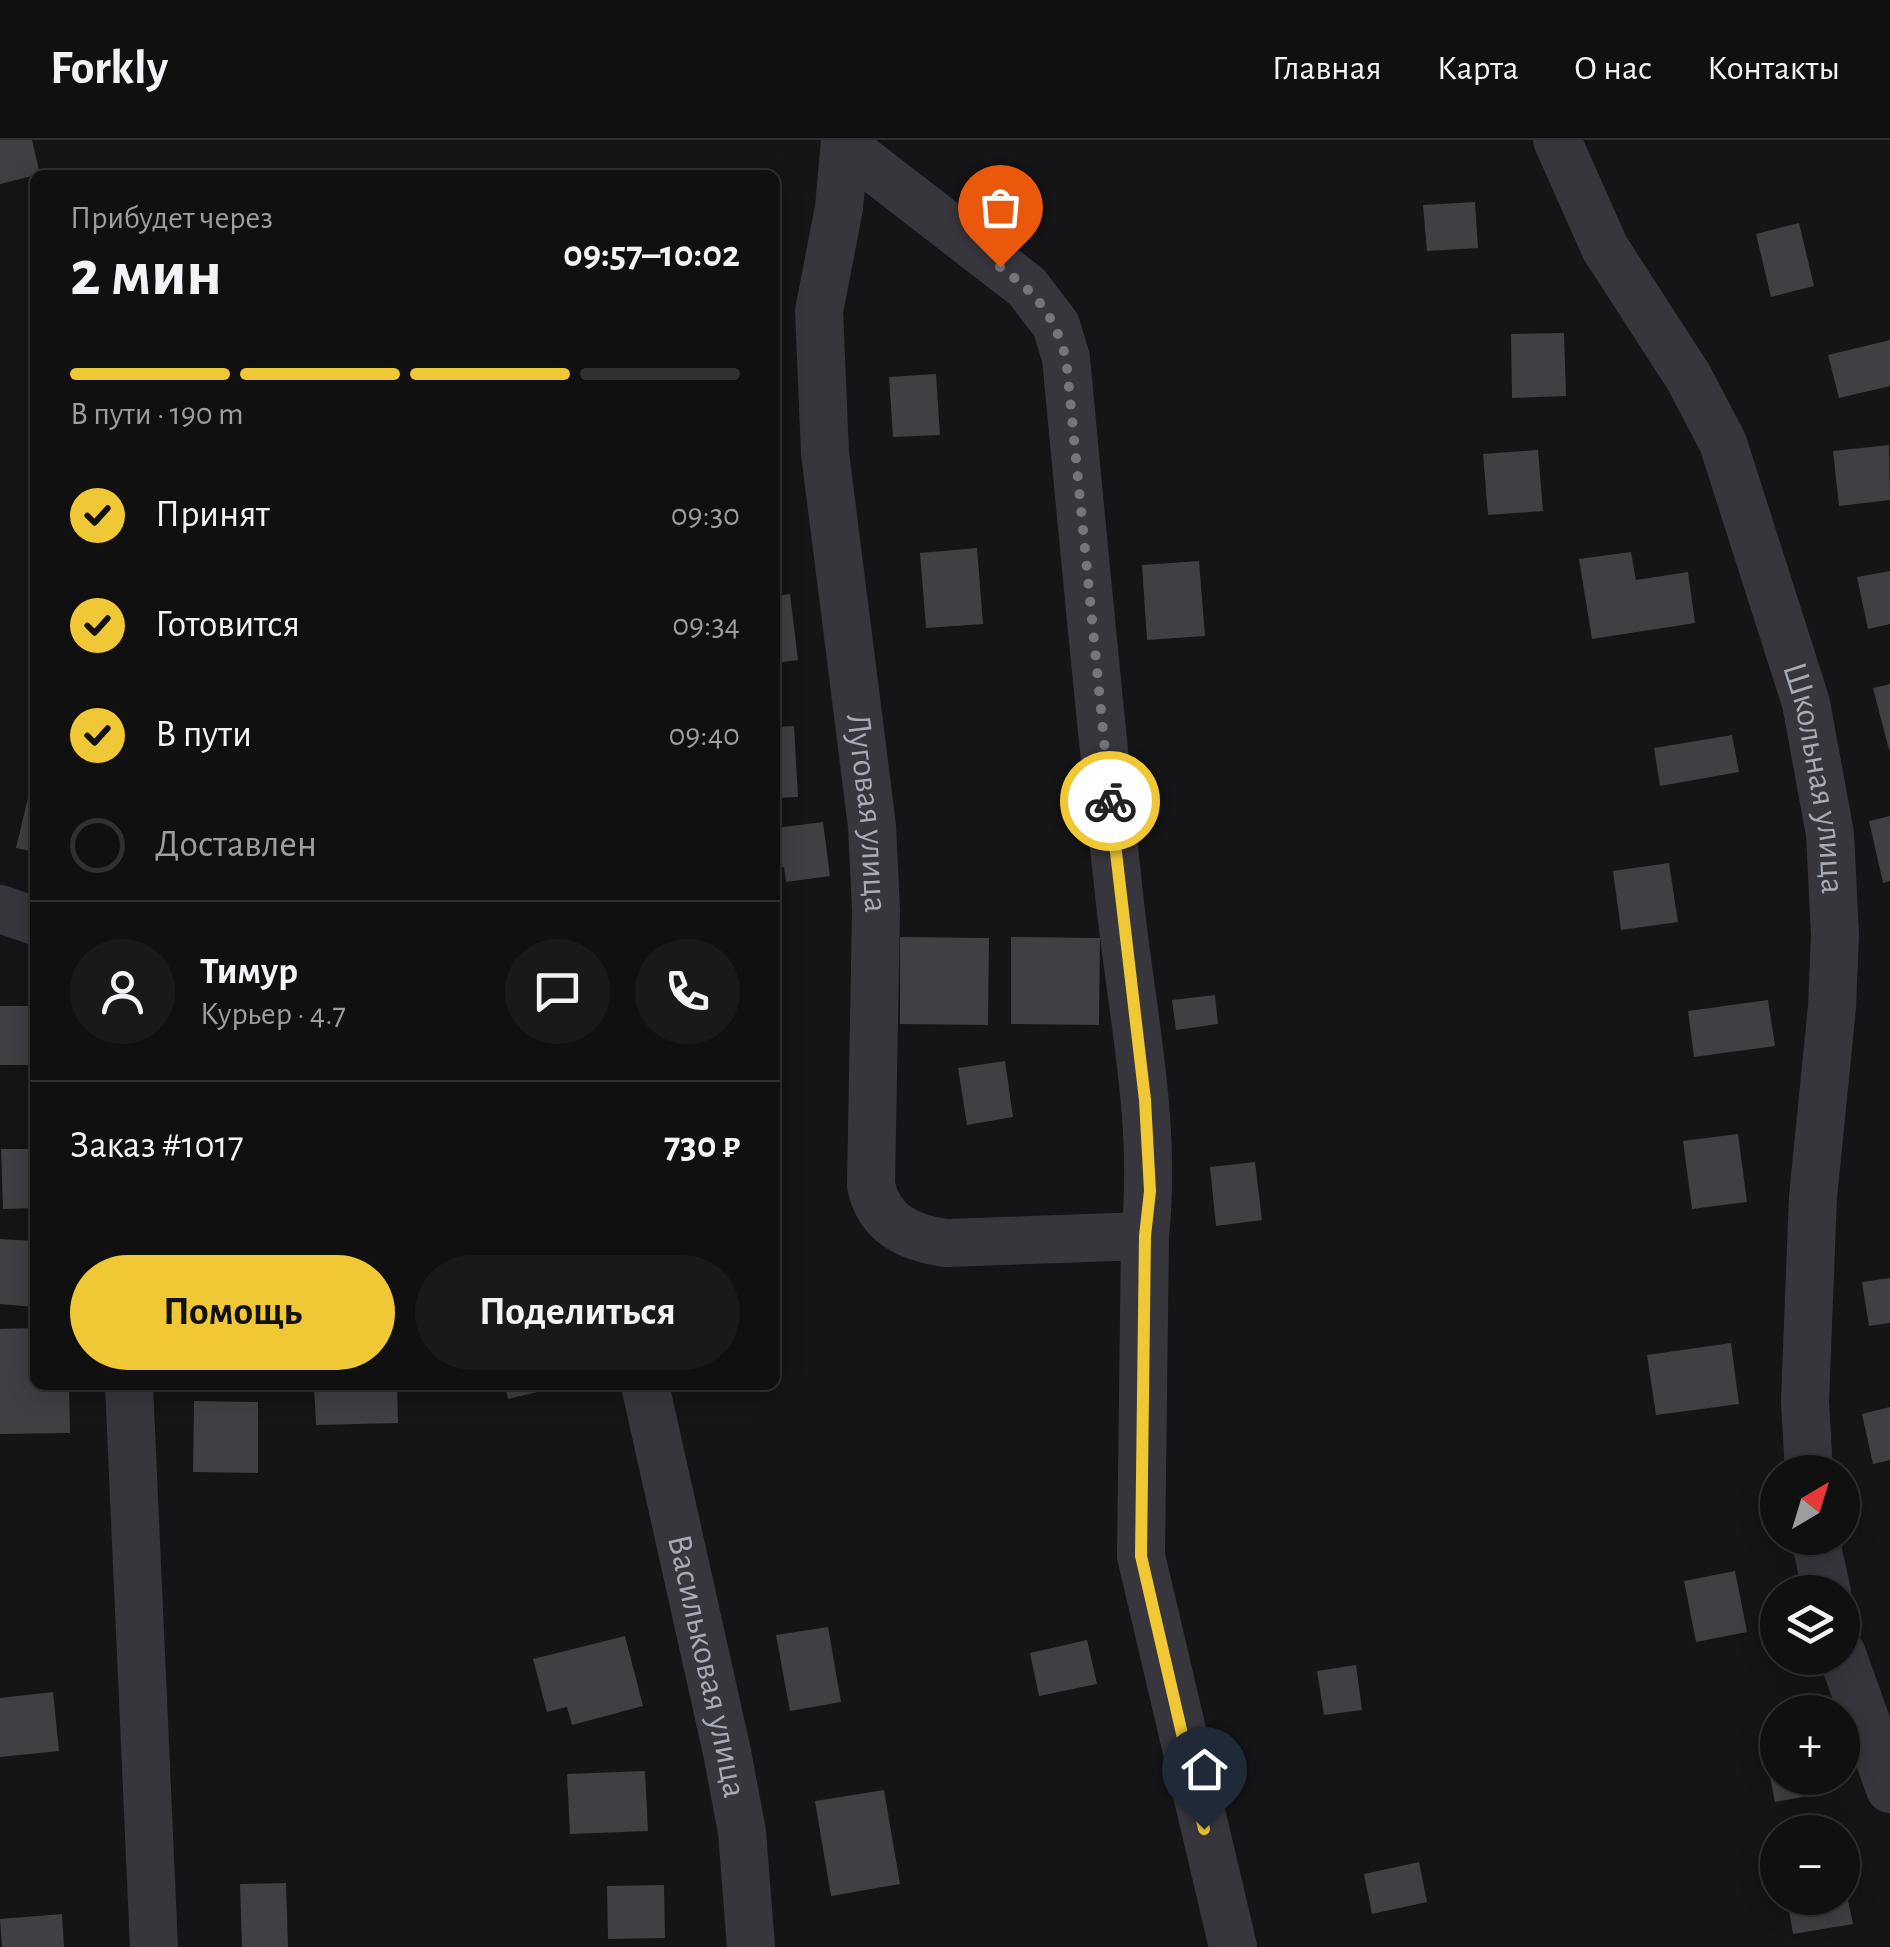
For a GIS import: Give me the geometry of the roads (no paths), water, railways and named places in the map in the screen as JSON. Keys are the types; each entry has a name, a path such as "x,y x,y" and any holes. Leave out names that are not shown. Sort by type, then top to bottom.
{"street":[{"name":"Школьная улица","path":"1557,140 1606,248 1640,307 1689,378 1724,442 1806,702 1830,834 1834,935 1832,1007 1813,1196 1805,1402 1808,1455"},
{"path":"846,144 1027,287 1056,325 1066,358 1120,906 1145,1100 1150,1191 1145,1236 1141,1556 1233,1947"},
{"name":"Луговая улица","path":"846,144 839,208 819,312 824,453 872,826 876,910 870,1186 874,1201 899,1230 946,1243 1145,1236"},
{"path":"0,910 30,919"},
{"path":"129,1390 154,1947"},
{"name":"Васильковая улица","path":"645,1390 727,1752 742,1832 751,1947"},
{"path":"1850,1675 1890,1788"}]}
